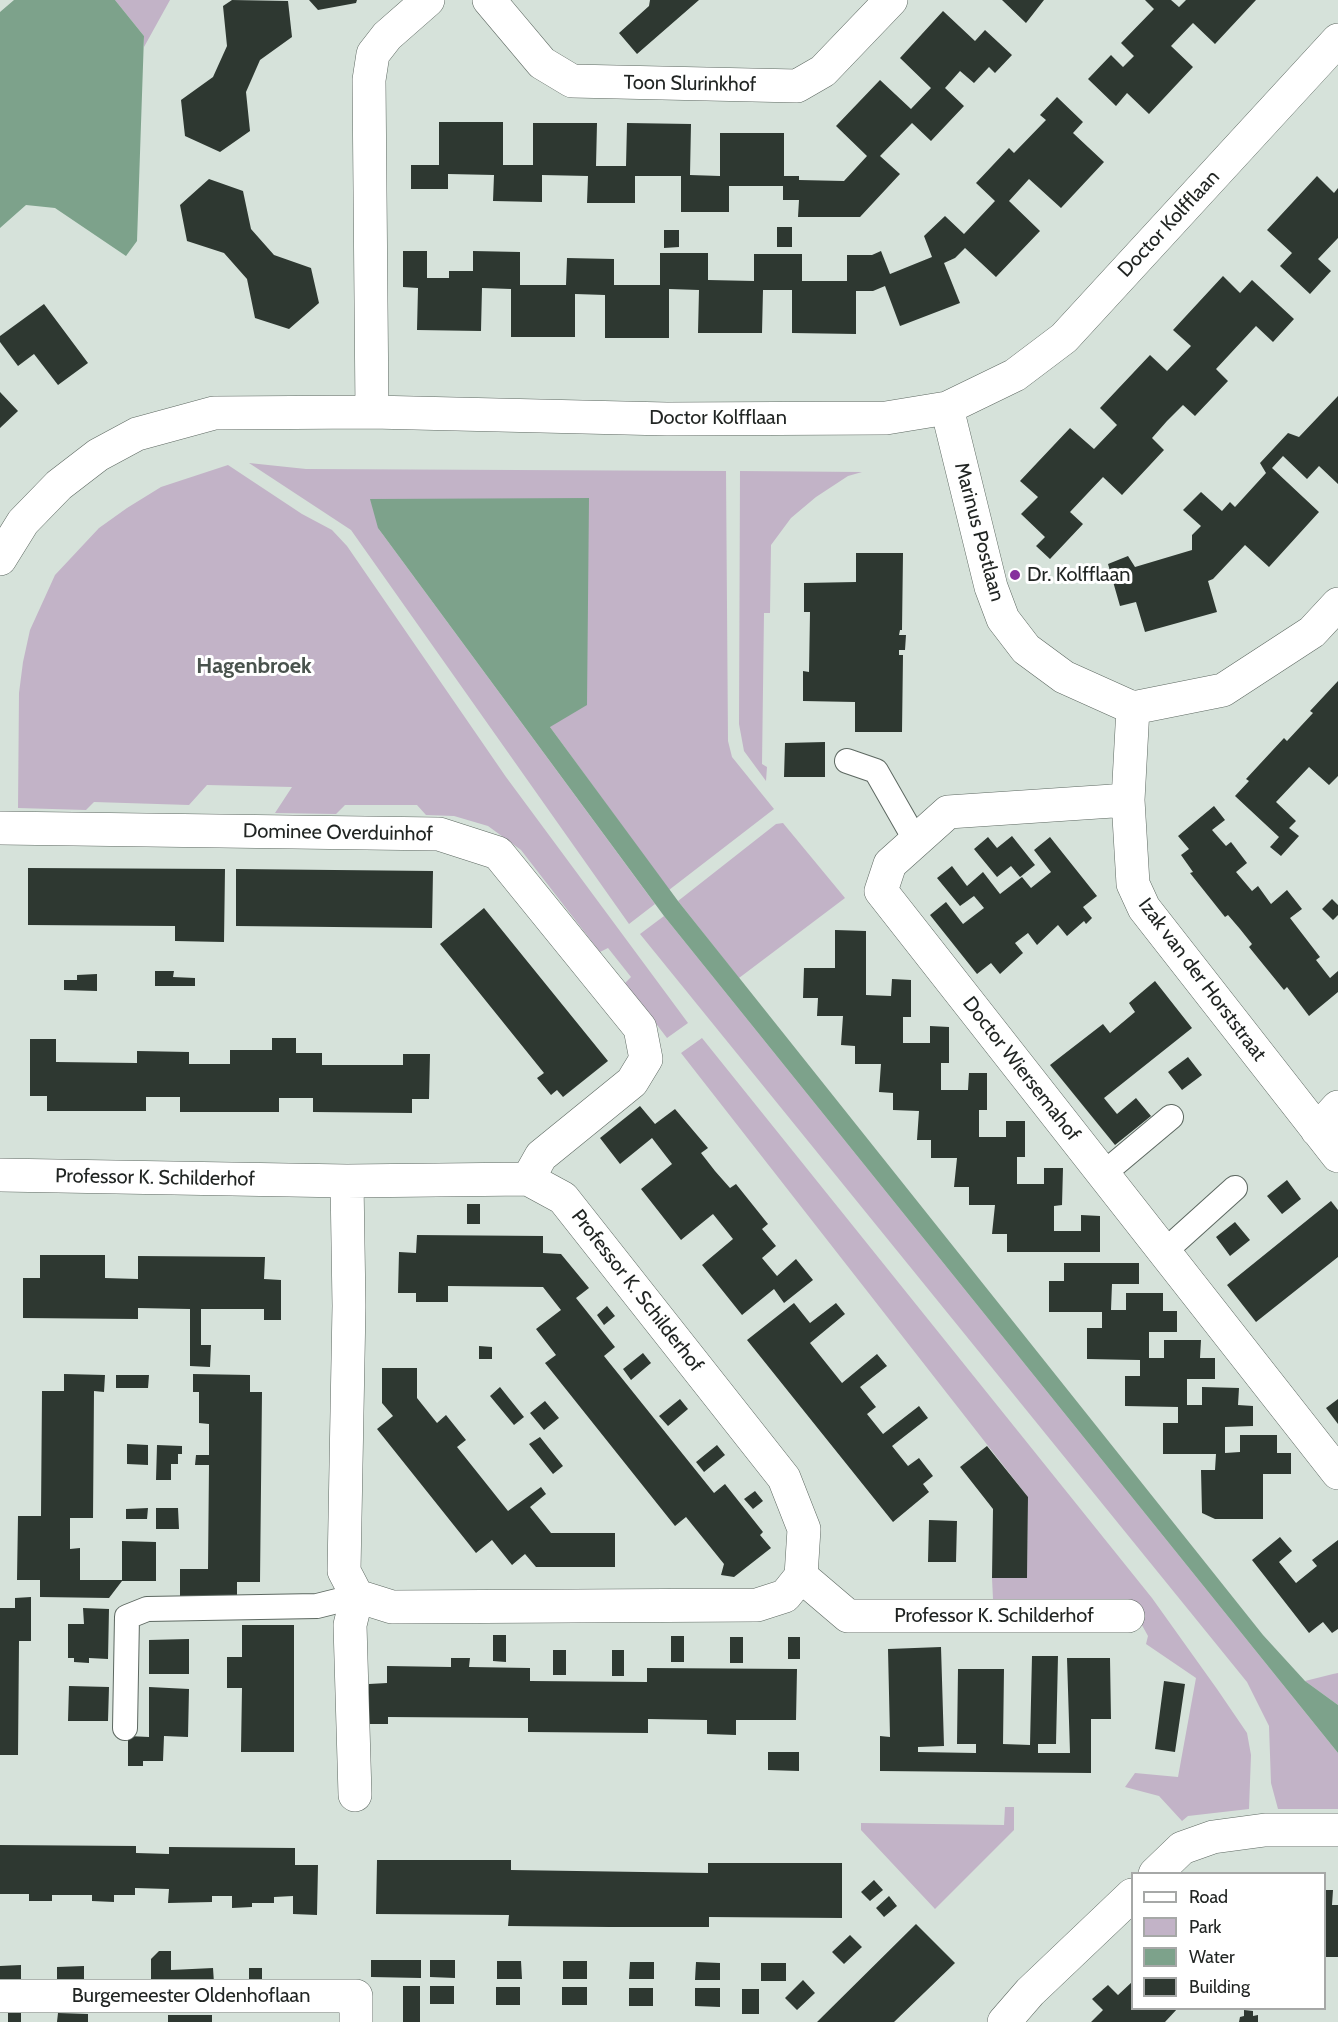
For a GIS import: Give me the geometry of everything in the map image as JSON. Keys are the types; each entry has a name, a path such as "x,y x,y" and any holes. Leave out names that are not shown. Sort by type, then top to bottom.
{"street":[{"path":"372,412 369,80 373,54 387,36 428,0"},
{"name":"Toon Slurinkhof","path":"489,0 542,63 572,81 797,86 823,71 891,0"},
{"name":"Doctor Kolfflaan","path":"0,559 23,522 59,485 98,455 137,434 214,413 372,412 667,419 886,418 947,408 1015,375 1064,338 1338,40"},
{"name":"Marinus Postlaan","path":"947,408 990,587 1003,619 1026,649 1064,677 1133,708"},
{"path":"1133,708 1222,690 1312,632 1338,603"},
{"name":"Izak van der Horststraat","path":"1133,708 1128,800 1133,884 1144,909 1327,1119 1338,1156"},
{"name":"Doctor Wiersemahof","path":"1128,800 948,812 890,864 881,891 1338,1473"},
{"name":"Dominee Overduinhof","path":"0,828 439,834 498,853 640,1028 646,1059 632,1082 541,1156 528,1179"},
{"name":"Professor K. Schilderhof","path":"0,1175 346,1181 528,1179 563,1198 784,1478 804,1529 801,1576 848,1616 1128,1616"},
{"path":"346,1181 349,1306 344,1571 357,1596 350,1625 355,1795"},
{"path":"357,1596 392,1607 757,1605 785,1596 801,1576"},
{"path":"1157,1872 1182,1848 1213,1838 1265,1830 1338,1830"},
{"path":"1004,2022 1030,1992 1131,1896"},
{"name":"Burgemeester Oldenhoflaan","path":"0,1996 356,1996 356,2022"}],"lane":[{"path":"847,761 876,771 916,841"},
{"path":"1103,1174 1172,1117"},
{"path":"1164,1252 1235,1188"},
{"path":"125,1728 127,1617 147,1609 317,1606 357,1596"}],"green space":[{"path":"115,0 170,0 144,47 144,36"},
{"path":"249,463 306,469 726,471 728,741 732,757 774,809 669,890 550,727 378,528 655,904 629,924 351,530"},
{"path":"228,465 302,514 332,530 347,546 506,777 688,1023 667,1038 625,983 631,977 608,948 600,952 521,850 488,826 454,816 426,815 417,805 345,805 336,814 275,813 292,787 207,785 189,805 94,802 86,810 18,808 19,693 23,662 30,630 55,575 99,528 127,508 161,487"},
{"path":"740,471 862,472 848,476 816,497 791,518 771,545 770,613 764,613 762,764 767,767 766,781 744,751 739,724"},
{"path":"783,823 845,898 739,978 678,901 776,824"},
{"path":"664,916 1338,1753 1338,1809 1278,1809 1271,1783 1269,1726 1247,1682 640,934"},
{"path":"702,1038 1152,1598 1217,1689 1247,1733 1251,1755 1249,1809 1188,1816 1182,1821 1159,1796 1125,1787 1135,1773 1178,1777 1196,1678 1146,1644 1148,1636 1128,1600 993,1599 992,1578 1027,1578 1028,1497 681,1053"},
{"path":"1338,1673 1338,1705 1305,1681 1333,1674"},
{"path":"1005,1807 1014,1807 1014,1830 935,1909 861,1830 861,1823 1004,1825"}],"water":[{"path":"14,0 115,0 144,36 137,241 126,256 55,208 26,205 0,228 0,12"},
{"path":"589,498 587,705 550,727 678,901 1263,1635 1305,1681 1338,1705 1338,1753 664,916 378,528 370,499"}],"building":[{"path":"232,0 288,1 292,37 260,60 246,92 250,131 220,152 185,136 181,100 213,77 227,46 223,6"},
{"path":"309,0 357,0 356,3 318,10"},
{"path":"650,0 699,0 637,54 619,33 649,6"},
{"path":"1002,0 1044,0 1026,23"},
{"path":"1145,0 1171,0 1179,7 1186,0 1256,0 1215,44 1193,23 1171,46 1193,67 1149,114 1127,93 1116,106 1088,79 1111,55 1123,67 1134,56 1121,43 1154,9"},
{"path":"943,11 975,41 985,30 1012,55 995,73 989,67 974,83 960,71 945,88 964,106 931,141 912,123 880,156 900,174 860,217 798,217 799,200 783,200 783,186 729,186 729,212 681,212 681,176 635,176 635,203 587,203 588,176 542,175 542,202 493,201 494,175 448,174 448,189 411,189 411,165 439,165 439,122 503,122 503,165 533,165 533,123 597,123 596,166 626,166 627,123 691,124 690,175 720,176 720,133 784,133 784,176 799,176 799,180 844,181 867,156 836,126 880,80 911,109 931,88 900,58"},
{"path":"1057,97 1083,122 1073,133 1104,162 1061,208 1029,179 1009,201 1040,231 996,277 965,248 955,258 944,263 960,303 900,326 885,286 873,291 856,291 856,334 792,333 792,290 763,290 762,333 698,333 699,290 669,289 669,338 605,338 605,295 575,294 575,337 511,337 511,289 482,288 481,331 417,330 418,288 403,287 403,251 427,251 427,278 449,278 449,271 473,271 473,251 520,252 520,285 566,285 567,258 614,259 614,285 660,285 660,253 708,253 708,280 754,281 754,254 802,254 802,281 847,281 847,255 872,255 881,251 890,274 932,257 924,236 945,216 964,234 995,201 976,183 1009,148 1014,153 1046,120 1040,115"},
{"path":"1317,176 1334,193 1338,188 1338,238 1318,259 1331,271 1310,294 1280,266 1292,253 1267,230"},
{"path":"209,179 243,191 251,229 274,255 311,268 319,303 289,329 255,318 247,279 224,253 187,241 180,205"},
{"path":"777,227 792,227 792,247 777,247"},
{"path":"664,230 679,230 679,247 664,248"},
{"path":"1223,276 1240,293 1252,280 1294,319 1273,342 1256,326 1216,369 1228,381 1195,416 1183,405 1167,421 1152,438 1164,450 1122,495 1103,477 1070,512 1083,524 1050,559 1036,546 1045,537 1021,514 1038,497 1020,481 1070,428 1094,449 1117,425 1100,408 1150,355 1167,371 1191,346 1173,330"},
{"path":"44,304 88,363 58,385 34,354 18,366 0,342 0,336"},
{"path":"0,392 18,411 0,428"},
{"path":"1338,396 1338,484 1319,466 1307,479 1283,456 1272,468 1319,512 1269,567 1245,545 1213,579 1208,581 1217,612 1145,632 1136,602 1120,606 1108,564 1128,556 1135,567 1192,550 1192,535 1201,526 1183,510 1201,492 1222,511 1230,502 1235,507 1266,473 1260,463 1288,433 1299,437"},
{"path":"856,553 903,553 902,630 899,635 906,635 905,650 899,650 899,655 903,655 902,732 855,732 855,702 803,701 803,671 809,672 810,612 804,612 804,583 856,582"},
{"path":"1338,681 1338,776 1329,785 1309,767 1276,802 1296,821 1289,828 1299,836 1281,856 1270,847 1279,837 1235,796 1249,781 1246,779 1284,738 1287,741 1313,713 1310,711"},
{"path":"825,742 825,777 784,777 785,743"},
{"path":"1214,806 1225,820 1212,830 1226,846 1231,842 1247,863 1236,872 1252,891 1258,886 1271,904 1287,890 1302,909 1290,918 1320,957 1316,960 1330,978 1338,971 1338,992 1309,1016 1287,987 1284,990 1249,947 1252,944 1240,929 1228,915 1225,917 1190,873 1193,872 1181,855 1189,849 1178,836"},
{"path":"1012,836 1035,865 1020,877 1011,866 997,877 974,849 988,837 997,848"},
{"path":"1050,837 1097,896 1083,907 1092,918 1086,924 1084,921 1067,936 1058,925 1037,945 1028,933 1015,943 1023,953 1000,974 991,963 977,974 930,915 946,902 963,924 984,908 974,896 960,906 937,878 952,866 967,886 983,872 1000,894 1022,877 1031,888 1051,872 1034,850"},
{"path":"28,868 225,869 224,942 175,941 175,926 28,925"},
{"path":"236,869 433,871 432,928 236,926"},
{"path":"1332,899 1338,905 1338,915 1333,920 1322,909"},
{"path":"484,908 608,1061 563,1097 557,1090 551,1095 537,1078 544,1073 440,944"},
{"path":"835,930 866,931 866,995 891,996 892,979 911,980 911,1017 903,1017 903,1043 930,1043 930,1026 949,1027 949,1063 941,1063 941,1090 968,1090 969,1073 987,1073 987,1110 979,1110 979,1137 1006,1137 1006,1121 1025,1121 1025,1157 1017,1157 1017,1184 1044,1184 1044,1168 1063,1168 1062,1205 1054,1206 1054,1231 1081,1231 1081,1215 1100,1216 1100,1252 1007,1252 1007,1234 992,1234 995,1205 969,1205 969,1187 954,1187 957,1158 931,1158 931,1140 917,1140 919,1111 893,1110 893,1093 879,1092 881,1064 855,1064 855,1046 841,1045 843,1016 817,1016 818,998 803,998 804,968 835,968"},
{"path":"155,971 174,971 173,977 195,978 195,986 155,986"},
{"path":"97,974 97,991 64,990 64,980 77,980 77,975"},
{"path":"1155,981 1192,1028 1104,1098 1117,1114 1136,1098 1151,1116 1115,1145 1050,1065 1103,1024 1110,1033 1135,1012 1129,1003"},
{"path":"272,1038 296,1038 296,1053 322,1053 322,1065 403,1065 403,1054 430,1054 429,1099 412,1099 412,1113 313,1112 313,1098 279,1098 279,1112 180,1112 180,1097 146,1097 146,1111 47,1111 47,1096 30,1096 30,1039 56,1039 56,1062 137,1063 137,1051 189,1052 189,1064 230,1064 230,1050 272,1050"},
{"path":"1188,1057 1202,1075 1182,1090 1168,1072"},
{"path":"640,1106 655,1124 675,1109 708,1148 701,1153 715,1171 730,1188 736,1184 768,1224 762,1229 776,1246 762,1258 777,1276 796,1259 813,1280 784,1303 774,1289 742,1315 702,1265 733,1239 713,1214 681,1240 641,1189 672,1164 652,1138 620,1164 600,1138"},
{"path":"1287,1180 1301,1199 1282,1214 1267,1196"},
{"path":"1331,1201 1338,1210 1338,1257 1256,1322 1227,1285"},
{"path":"467,1204 480,1204 480,1224 467,1224"},
{"path":"1235,1222 1250,1240 1230,1256 1216,1237"},
{"path":"417,1235 543,1236 543,1253 561,1254 589,1288 576,1298 615,1347 604,1356 714,1493 725,1484 763,1532 760,1535 771,1548 734,1577 721,1575 724,1564 686,1517 675,1526 545,1363 556,1355 536,1329 561,1310 543,1287 448,1286 448,1302 416,1302 416,1293 398,1293 399,1252 416,1253"},
{"path":"40,1255 105,1255 105,1278 138,1279 138,1256 265,1257 264,1279 281,1280 281,1320 264,1320 264,1309 201,1309 201,1345 211,1345 210,1367 190,1366 190,1309 138,1308 138,1319 23,1318 23,1278 40,1278"},
{"path":"1064,1263 1139,1263 1139,1284 1112,1284 1111,1310 1126,1310 1126,1293 1163,1293 1163,1311 1177,1311 1177,1332 1149,1332 1149,1358 1164,1358 1164,1340 1201,1340 1200,1358 1215,1358 1215,1379 1187,1379 1187,1405 1202,1405 1202,1387 1239,1388 1238,1405 1253,1406 1253,1426 1225,1427 1225,1453 1240,1452 1240,1435 1277,1435 1277,1453 1291,1453 1291,1474 1263,1474 1263,1519 1215,1519 1202,1513 1201,1470 1215,1470 1216,1454 1163,1454 1163,1423 1178,1423 1178,1407 1125,1406 1125,1376 1140,1376 1140,1360 1087,1359 1087,1328 1102,1328 1102,1312 1049,1312 1049,1281 1064,1281"},
{"path":"794,1303 810,1323 836,1303 845,1314 810,1343 842,1383 877,1354 887,1366 860,1387 876,1407 867,1414 883,1434 919,1406 928,1418 892,1446 908,1466 919,1458 933,1476 923,1484 929,1492 893,1522 747,1340"},
{"path":"607,1306 615,1316 604,1325 597,1315"},
{"path":"479,1346 492,1347 492,1359 479,1359"},
{"path":"643,1353 651,1363 631,1380 623,1369"},
{"path":"382,1368 417,1368 417,1398 437,1423 446,1415 466,1440 457,1447 508,1511 541,1487 546,1494 530,1507 551,1533 615,1533 615,1567 536,1567 525,1554 512,1565 492,1540 476,1553 377,1429 393,1416 382,1403"},
{"path":"64,1374 105,1375 104,1392 94,1391 93,1518 70,1518 70,1549 80,1548 80,1580 122,1580 122,1541 156,1542 156,1581 122,1581 109,1598 40,1597 40,1580 17,1580 18,1516 41,1516 42,1391 64,1391"},
{"path":"193,1374 250,1375 250,1392 262,1392 260,1582 237,1582 237,1599 180,1597 180,1569 208,1569 209,1465 195,1465 196,1455 209,1455 209,1424 199,1423 199,1392 193,1392"},
{"path":"116,1375 149,1375 148,1388 116,1388"},
{"path":"500,1387 524,1417 514,1425 490,1396"},
{"path":"680,1399 688,1409 668,1426 659,1416"},
{"path":"1338,1399 1338,1424 1326,1408"},
{"path":"545,1401 559,1418 544,1430 530,1413"},
{"path":"540,1437 563,1466 553,1474 529,1444"},
{"path":"127,1444 148,1445 148,1465 127,1464"},
{"path":"157,1445 182,1446 182,1454 178,1454 178,1464 171,1464 171,1480 156,1480"},
{"path":"717,1445 725,1455 704,1472 696,1462"},
{"path":"987,1446 1028,1497 1027,1578 992,1578 993,1509 960,1467"},
{"path":"755,1491 763,1501 753,1509 744,1499"},
{"path":"148,1508 147,1519 126,1519 126,1509"},
{"path":"156,1508 178,1508 179,1529 156,1529"},
{"path":"929,1520 957,1521 956,1562 928,1562"},
{"path":"1280,1537 1292,1551 1279,1562 1296,1583 1317,1566 1312,1560 1338,1540 1338,1629 1332,1633 1323,1622 1309,1633 1252,1560"},
{"path":"31,1597 31,1641 19,1641 18,1755 0,1755 0,1608 15,1608 15,1598"},
{"path":"83,1608 109,1609 108,1659 89,1658 89,1663 74,1662 74,1658 68,1658 68,1624 84,1624"},
{"path":"242,1625 294,1625 294,1752 241,1752 242,1688 227,1688 227,1657 242,1657"},
{"path":"493,1635 506,1635 506,1662 493,1661"},
{"path":"671,1636 684,1636 684,1662 671,1662"},
{"path":"730,1637 743,1637 743,1663 730,1663"},
{"path":"788,1637 800,1637 800,1659 788,1659"},
{"path":"189,1639 189,1674 149,1674 149,1640"},
{"path":"941,1647 944,1746 918,1747 918,1752 976,1753 976,1744 957,1744 958,1669 1004,1669 1003,1744 1030,1745 1032,1656 1058,1656 1056,1744 1038,1744 1038,1753 1070,1753 1067,1658 1110,1658 1111,1719 1091,1719 1091,1773 880,1771 880,1736 890,1737 888,1649"},
{"path":"553,1650 566,1650 566,1675 553,1675"},
{"path":"612,1650 624,1650 624,1676 612,1676"},
{"path":"451,1658 470,1658 469,1667 530,1668 530,1681 647,1682 647,1668 797,1669 796,1720 736,1720 736,1735 707,1734 707,1720 648,1719 648,1733 528,1732 528,1718 388,1717 388,1724 369,1724 369,1684 387,1683 387,1666 451,1667"},
{"path":"1164,1681 1185,1684 1175,1752 1155,1749"},
{"path":"69,1686 109,1687 108,1721 68,1721"},
{"path":"149,1687 189,1689 188,1737 164,1736 163,1761 143,1761 143,1766 128,1766 128,1736 149,1737"},
{"path":"768,1752 799,1752 799,1771 768,1770"},
{"path":"0,1845 136,1846 136,1853 169,1854 169,1847 295,1848 295,1865 318,1865 317,1915 293,1914 293,1896 274,1897 274,1903 252,1903 252,1907 232,1908 232,1896 212,1896 212,1902 168,1903 169,1889 135,1888 135,1895 114,1895 114,1902 92,1901 92,1895 52,1895 52,1901 29,1901 29,1894 0,1894"},
{"path":"377,1860 511,1860 511,1870 708,1873 708,1863 842,1863 842,1918 709,1917 709,1927 609,1927 508,1926 509,1915 376,1914"},
{"path":"874,1880 883,1890 870,1901 861,1892"},
{"path":"1326,1890 1333,1890 1332,1905 1338,1905 1338,1957 1326,1957"},
{"path":"889,1896 897,1906 884,1917 876,1908"},
{"path":"916,1924 955,1963 894,2022 817,2022"},
{"path":"850,1935 862,1947 844,1964 832,1952"},
{"path":"159,1951 171,1951 171,1970 213,1968 214,1983 151,1982 151,1959"},
{"path":"371,1960 421,1960 421,1978 371,1977"},
{"path":"430,1960 455,1960 455,1978 430,1977"},
{"path":"497,1961 521,1961 522,1979 497,1979"},
{"path":"563,1961 587,1961 587,1979 563,1979"},
{"path":"630,1962 654,1962 654,1979 629,1979"},
{"path":"696,1962 720,1963 720,1980 695,1980"},
{"path":"761,1963 786,1963 786,1981 761,1981"},
{"path":"21,1965 21,1981 0,1981 0,1966"},
{"path":"84,1966 84,1982 57,1982 57,1967"},
{"path":"249,1968 262,1968 262,1983 249,1983"},
{"path":"803,1980 815,1993 797,2010 785,1998"},
{"path":"1131,1983 1131,2010 1176,2010 1165,2022 1091,2022 1103,2010 1092,1999 1108,1985 1118,1995"},
{"path":"403,1986 420,1986 420,2022 403,2022"},
{"path":"430,1986 454,1986 454,2004 430,2004"},
{"path":"496,1987 520,1987 520,2005 496,2005"},
{"path":"562,1987 587,1987 587,2005 562,2005"},
{"path":"629,1988 653,1988 653,2006 629,2006"},
{"path":"695,1988 720,1988 720,2007 695,2006"},
{"path":"742,1989 759,1989 759,2014 742,2014"},
{"path":"1244,2010 1253,2011 1253,2016 1258,2015 1258,2022 1239,2022 1240,2017 1244,2016"},
{"path":"8,2013 21,2013 21,2022 8,2022"},
{"path":"58,2013 88,2014 88,2022 57,2022"},
{"path":"168,2015 212,2015 212,2022 168,2022"}],"place":[{"name":"Dr. Kolfflaan","path":"1015,575"}],"district":[{"name":"Hagenbroek","path":"254,667"}]}
